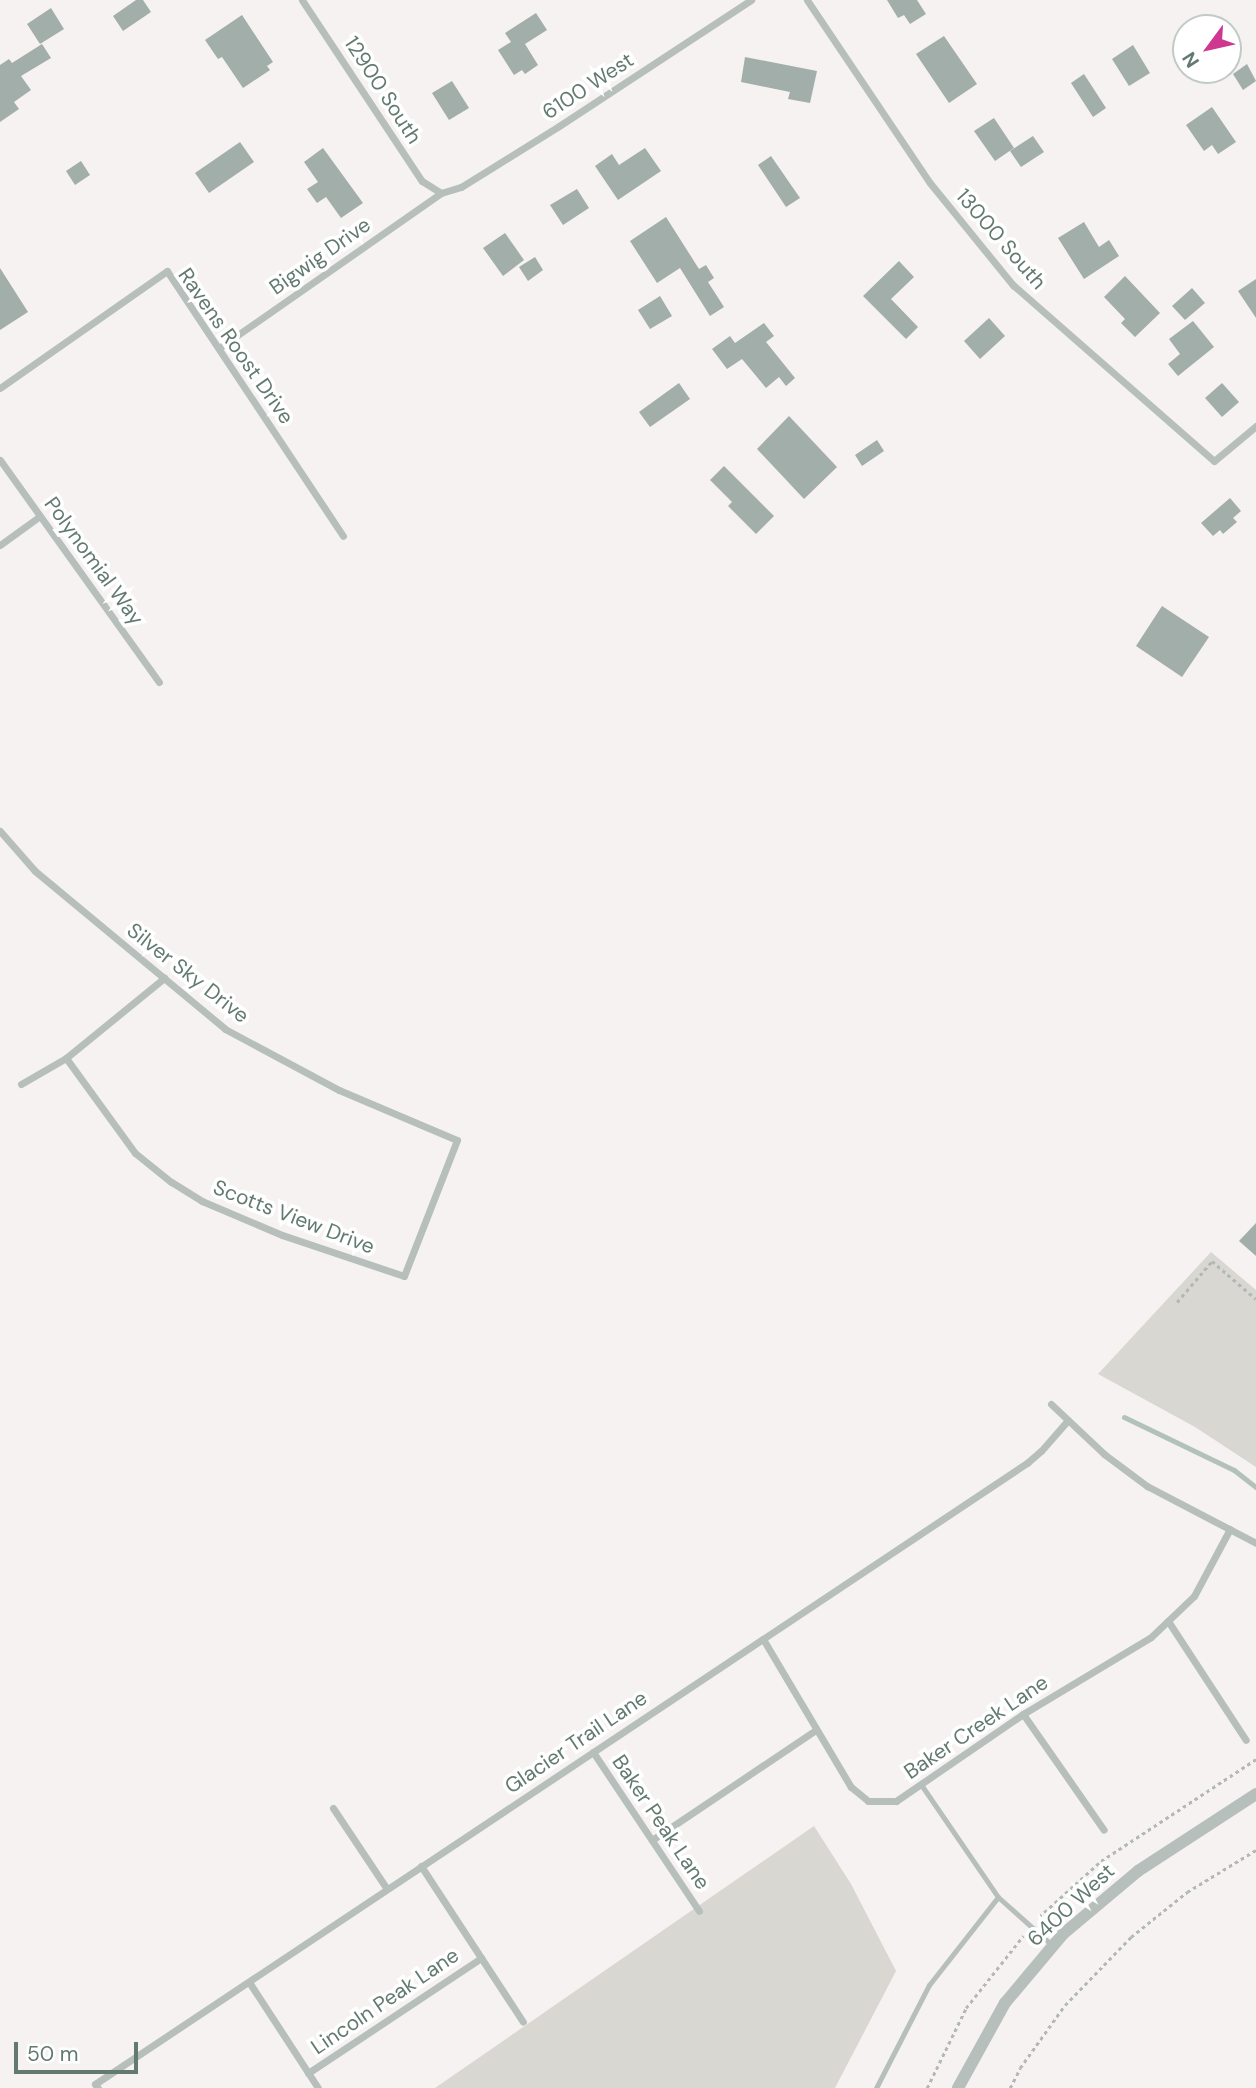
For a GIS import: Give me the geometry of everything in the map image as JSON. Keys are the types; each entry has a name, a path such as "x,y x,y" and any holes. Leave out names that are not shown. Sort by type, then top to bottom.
{"street":[{"name":"12900 South","path":"302,0 422,181 441,193"},
{"name":"6100 West","path":"441,193 461,187 548,133 751,0"},
{"name":"13000 South","path":"807,0 930,183 1013,285 1214,461 1256,426"},
{"name":"Bigwig Drive","path":"219,348 441,193"},
{"name":"Ravens Roost Drive","path":"0,388 167,271 344,536"},
{"name":"Polynomial Way","path":"0,460 159,682"},
{"path":"0,545 40,516"},
{"name":"Silver Sky Drive","path":"0,831 34,872 225,1029 339,1090 457,1140 404,1276"},
{"path":"21,1084 66,1058 164,978"},
{"name":"Scotts View Drive","path":"66,1058 135,1153 171,1182 202,1201 282,1235 404,1276"},
{"path":"1051,1404 1104,1454 1147,1486 1256,1543"},
{"name":"Glacier Trail Lane","path":"96,2086 1034,1457 1068,1420"},
{"name":"Baker Creek Lane","path":"763,1639 851,1787 868,1801 896,1801 922,1786 1023,1714 1151,1637 1194,1596 1230,1529"},
{"path":"1168,1621 1246,1740"},
{"path":"1023,1714 1104,1829"},
{"path":"652,1840 816,1730"},
{"name":"Baker Peak Lane","path":"593,1752 699,1912"},
{"name":"6400 West","path":"958,2088 1005,2003 1052,1945 1111,1890 1256,1794"},
{"path":"333,1808 387,1889"},
{"path":"421,1867 523,2022"},
{"name":"Lincoln Peak Lane","path":"308,2073 481,1958"},
{"path":"249,1982 317,2088"}],"lane":[{"path":"922,1786 998,1897 1052,1945"},
{"path":"876,2088 929,1985 998,1897"}],"path":[{"path":"1177,1302 1212,1261 1256,1299"},
{"path":"1010,2088 1020,2068 1065,2005 1131,1937 1186,1892 1256,1850"}],"shaded area":[{"path":"1211,1252 1256,1290 1256,1467 1195,1427 1098,1374"},
{"path":"814,1826 851,1884 896,1971 835,2088 435,2088"}],"building":[{"path":"136,0 143,0 151,12 123,31 113,16"},
{"path":"887,0 917,0 926,14 910,24 904,15 898,18"},
{"path":"51,8 64,29 40,44 27,24"},
{"path":"536,13 547,30 525,44 538,65 525,74 522,70 514,75 498,50 511,42 505,33"},
{"path":"242,15 273,62 267,66 270,70 243,88 222,57 218,59 205,40"},
{"path":"944,36 977,84 949,103 916,54"},
{"path":"42,44 51,58 21,76 31,90 14,102 19,109 0,122 0,65 9,59 12,63"},
{"path":"1133,45 1150,73 1129,86 1112,59"},
{"path":"745,57 817,71 810,103 788,99 790,92 741,82"},
{"path":"1247,64 1256,81 1243,90 1239,84 1242,84 1242,68"},
{"path":"1084,74 1106,108 1093,117 1071,83"},
{"path":"452,81 469,108 449,120 432,93"},
{"path":"1212,107 1236,142 1218,154 1212,145 1204,151 1186,125"},
{"path":"994,118 1014,148 995,161 974,131"},
{"path":"1033,136 1044,152 1021,167 1010,151"},
{"path":"240,142 254,162 209,193 195,173"},
{"path":"323,148 363,203 341,218 326,197 317,203 307,189 318,182 304,162"},
{"path":"645,148 661,171 618,200 595,166 612,154 619,165"},
{"path":"771,156 800,198 786,207 758,165"},
{"path":"81,161 90,175 75,185 66,171"},
{"path":"577,189 589,208 563,225 550,205"},
{"path":"666,217 699,269 706,265 714,278 708,282 724,307 710,316 680,268 657,283 630,241"},
{"path":"1084,222 1099,247 1109,240 1119,256 1084,279 1058,238"},
{"path":"505,233 524,260 503,276 483,248"},
{"path":"535,257 543,270 528,281 519,267"},
{"path":"899,261 914,277 891,299 918,327 906,339 863,296"},
{"path":"0,268 28,312 0,330"},
{"path":"1125,276 1160,313 1135,337 1121,323 1125,319 1104,297"},
{"path":"1256,279 1256,318 1238,291"},
{"path":"1192,288 1205,303 1185,320 1172,306"},
{"path":"660,296 672,316 650,329 638,310"},
{"path":"989,318 1005,336 980,359 964,341"},
{"path":"1193,321 1214,347 1178,376 1168,364 1180,354 1169,339"},
{"path":"764,323 774,336 766,342 795,378 786,386 779,377 766,388 742,359 727,369 712,349 730,336 735,343"},
{"path":"679,383 690,399 650,427 639,412"},
{"path":"1222,383 1239,402 1222,417 1205,398"},
{"path":"789,416 837,467 804,499 757,449"},
{"path":"877,440 884,451 862,466 855,455"},
{"path":"724,466 774,516 756,534 728,506 732,502 710,480"},
{"path":"1230,498 1241,511 1233,518 1237,522 1223,534 1220,530 1213,536 1201,523"},
{"path":"1162,606 1209,637 1182,677 1136,646"},
{"path":"1256,1223 1256,1256 1239,1241"}],"waterway":[{"path":"1124,1417 1234,1470 1256,1487"}]}
